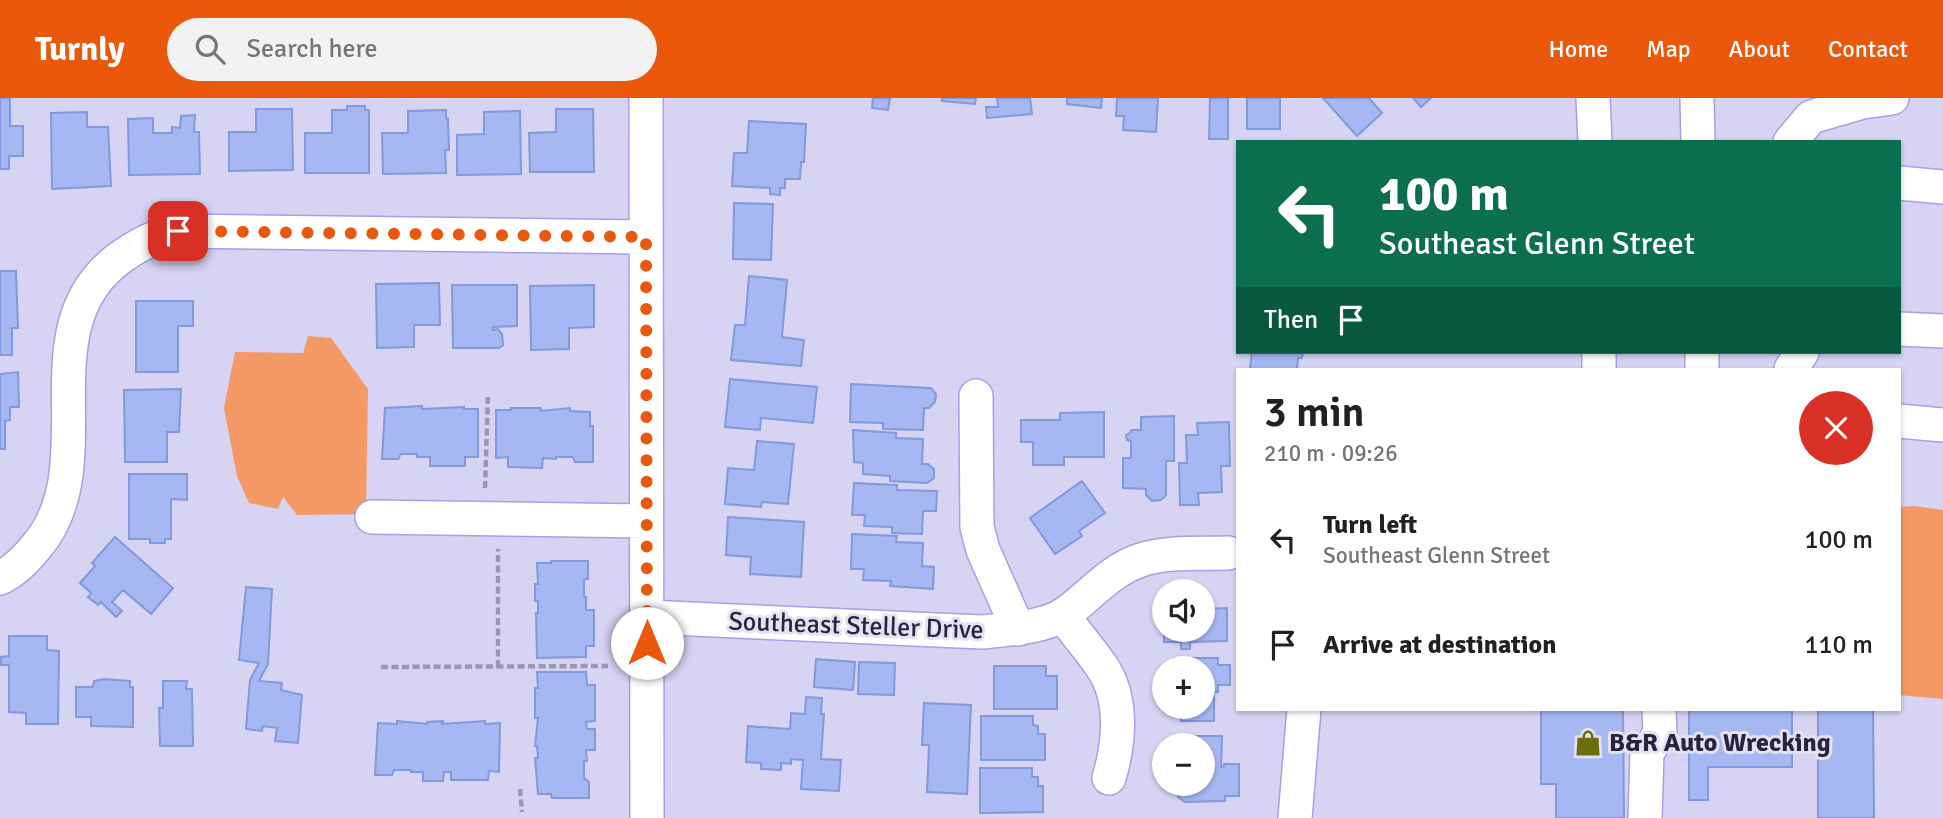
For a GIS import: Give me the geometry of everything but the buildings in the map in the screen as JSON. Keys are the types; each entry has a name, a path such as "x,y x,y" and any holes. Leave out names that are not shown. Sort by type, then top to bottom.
{"street":[{"path":"646,98 647,818"},
{"path":"1594,98 1595,140"},
{"path":"1698,98 1698,140"},
{"path":"1792,140 1811,117 1863,102 1892,98"},
{"path":"1901,183 1943,187"},
{"path":"0,578 24,562 40,543 62,498 68,475 69,348 74,324 88,292 110,265 138,245 178,231 646,237"},
{"path":"1901,329 1943,331"},
{"path":"976,396 977,527 983,550 1017,629"},
{"path":"1901,421 1943,425"},
{"path":"372,517 646,521"},
{"path":"1109,778 1116,755 1118,719 1111,686 1104,669 1063,615 1110,575 1139,560 1161,555 1227,553"},
{"name":"Southeast Steller Drive","path":"647,618 982,632 1017,629 1063,615"},
{"path":"1295,818 1304,711"},
{"path":"1645,818 1647,753 1660,733 1659,711"}],"path":[{"path":"485,488 488,395"},
{"path":"498,547 498,667"},
{"path":"382,667 608,666"},
{"path":"520,789 522,812"}],"shaded area":[{"path":"308,336 331,338 368,389 366,514 297,515 283,497 278,509 249,503 237,476 224,408 235,352 303,353"},
{"path":"1901,507 1943,510 1943,699 1901,695"}],"place":[{"name":"B&R Auto Wrecking","path":"1588,743"}],"route":[{"path":"178,231 646,237 647,643"}]}
